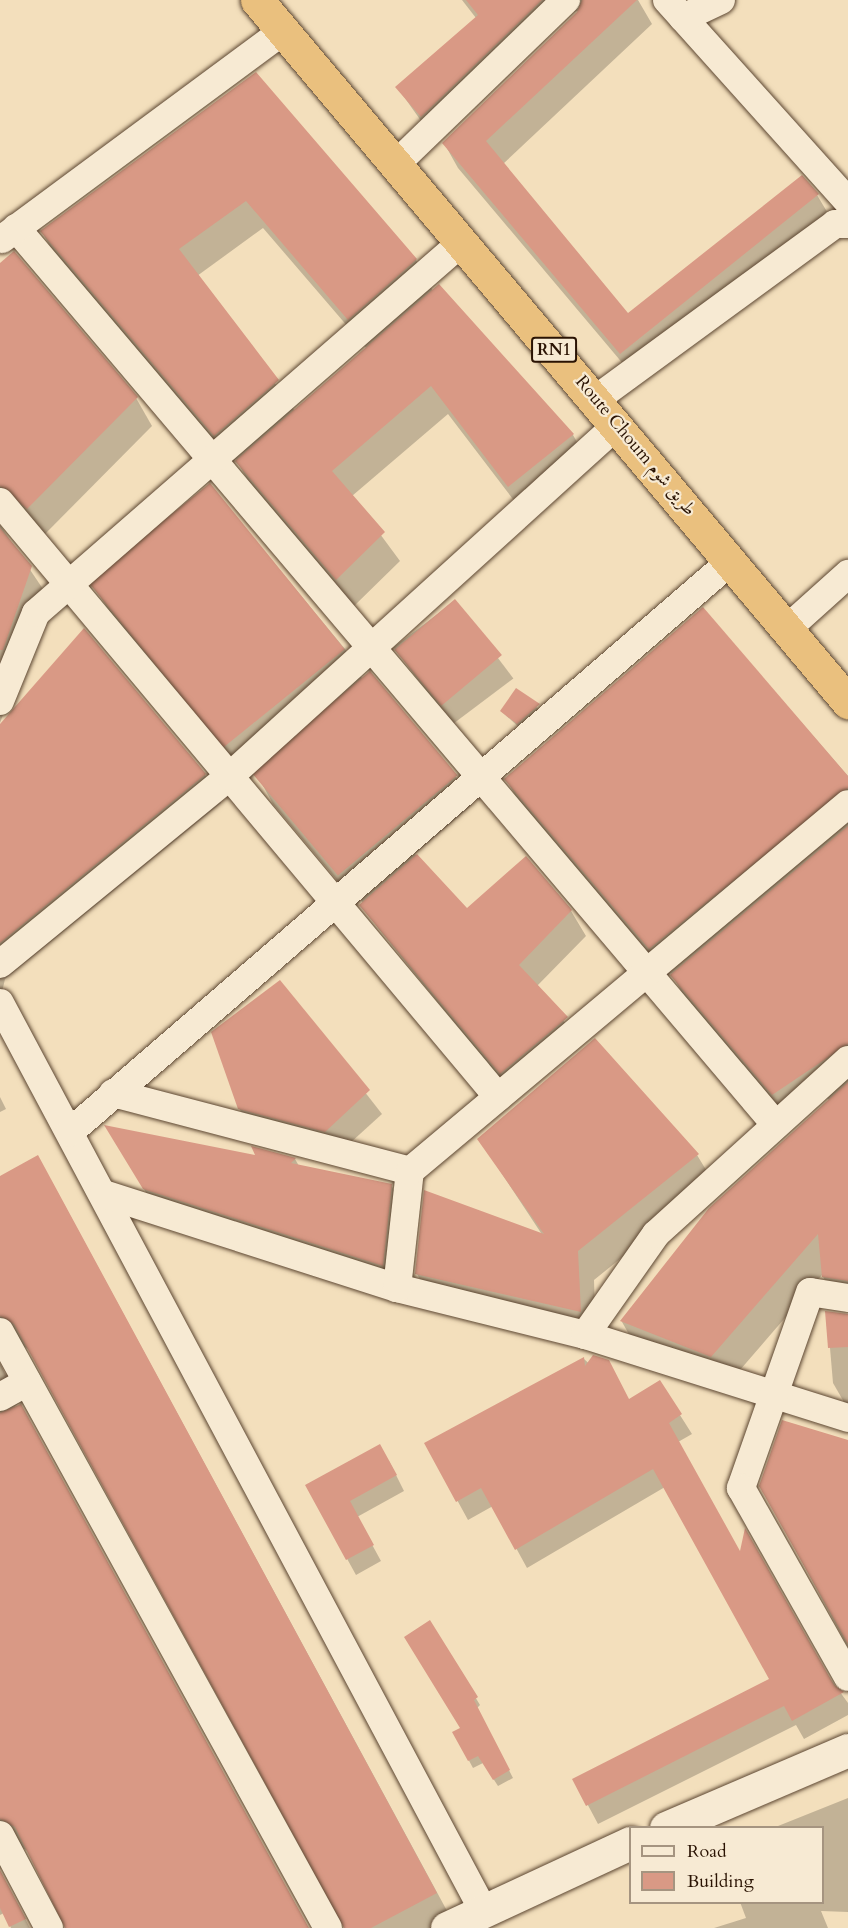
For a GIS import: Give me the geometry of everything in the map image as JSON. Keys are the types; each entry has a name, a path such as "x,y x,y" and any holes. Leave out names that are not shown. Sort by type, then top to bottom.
{"highway":[{"name":"Route Choum طريق شوم","path":"257,0 596,399 848,702"}],"street":[{"path":"397,163 566,0"},
{"path":"675,9 721,0"},
{"path":"675,9 848,202"},
{"path":"283,31 8,234 213,460 775,1124"},
{"path":"596,399 835,224 848,224"},
{"path":"0,701 36,613 462,242"},
{"path":"0,964 230,776 373,649 617,425"},
{"path":"0,502 498,1097"},
{"path":"70,1132 731,561"},
{"path":"788,628 848,574"},
{"path":"397,1288 410,1171 848,804"},
{"path":"0,1003 104,1194 483,1910"},
{"path":"585,1335 656,1234 848,1060"},
{"path":"113,1093 410,1171"},
{"path":"104,1194 397,1288 585,1335 770,1396 848,1418"},
{"path":"848,1298 810,1292 770,1396 741,1488 848,1677"},
{"path":"0,1332 328,1928"},
{"path":"0,1397 27,1382"},
{"path":"668,1826 848,1750"},
{"path":"0,1835 49,1928"},
{"path":"447,1928 629,1843"}],"building":[{"path":"466,0 542,0 421,117 395,87 478,15"},
{"path":"582,0 637,0 486,141 628,313 802,175 819,194 620,354 442,143 577,12"},
{"path":"256,72 417,259 348,320 246,201 179,249 279,380 214,436 40,231"},
{"path":"14,251 138,397 27,509 0,486 0,263"},
{"path":"439,284 574,434 508,487 431,386 332,471 385,532 336,580 235,461"},
{"path":"210,483 345,649 223,748 88,582"},
{"path":"0,528 32,566 3,650 0,650"},
{"path":"455,599 502,655 441,706 394,650"},
{"path":"703,607 848,776 848,788 649,949 504,779"},
{"path":"84,628 206,774 0,943 0,724"},
{"path":"370,671 457,775 338,875 250,771"},
{"path":"516,688 540,704 517,724 500,711"},
{"path":"848,826 848,1044 772,1095 670,975"},
{"path":"417,854 467,908 526,856 572,910 519,965 568,1017 500,1074 359,905"},
{"path":"280,980 370,1090 325,1132 238,1109 211,1032"},
{"path":"595,1038 699,1154 578,1251 581,1312 415,1274 424,1190 544,1234 477,1139"},
{"path":"848,1082 848,1281 822,1277 818,1234 711,1357 620,1321 709,1208"},
{"path":"104,1125 255,1155 251,1146 296,1158 291,1163 392,1184 383,1266 143,1189"},
{"path":"38,1155 437,1893 371,1928 344,1928 14,1324 0,1316 0,1176"},
{"path":"825,1311 848,1314 848,1347 828,1348"},
{"path":"593,1355 609,1360 629,1399 660,1380 682,1414 669,1423 740,1551 745,1528 834,1685 844,1692 792,1721 784,1706 586,1806 572,1779 769,1679 653,1469 515,1550 481,1488 456,1502 424,1443 584,1357 585,1366"},
{"path":"21,1404 309,1928 65,1928 15,1827 0,1819 0,1413"},
{"path":"782,1420 848,1440 848,1644 759,1486"},
{"path":"380,1444 397,1475 350,1501 374,1545 346,1560 305,1485"},
{"path":"430,1620 478,1697 474,1700 510,1770 493,1780 478,1756 468,1761 452,1732 460,1728 404,1637"},
{"path":"0,1870 26,1919 9,1927 0,1908"}]}
